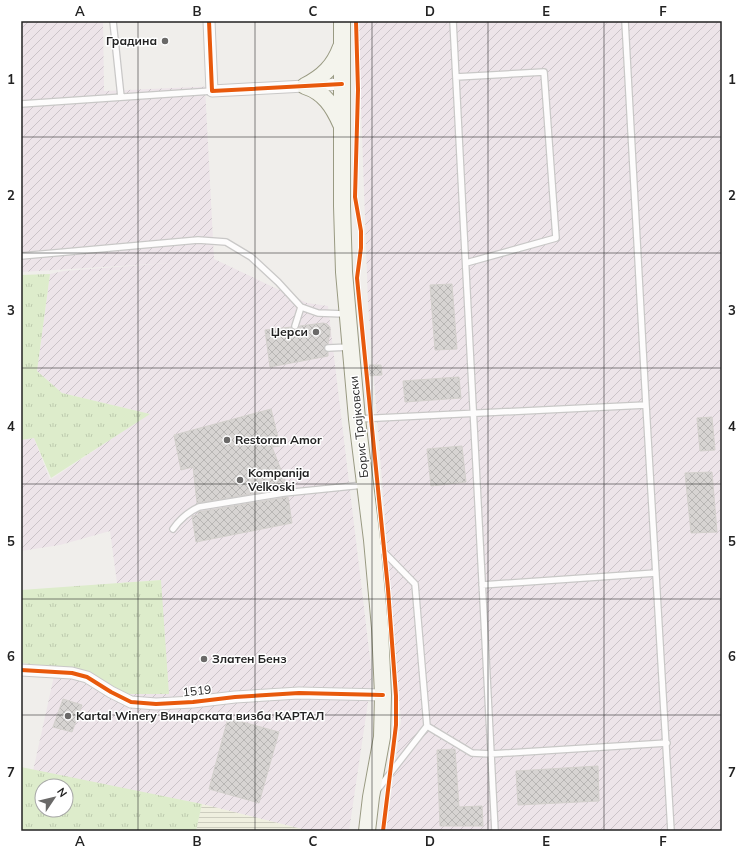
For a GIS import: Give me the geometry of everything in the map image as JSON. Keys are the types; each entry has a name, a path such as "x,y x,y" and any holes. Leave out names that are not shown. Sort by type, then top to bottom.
{"main road":[{"name":"Борис Трајковски","path":"342,21 344,272 357,419 372,540 380,628 383,695 382,737 371,797 367,831"},
{"path":"305,86 320,78 326,72 338,56 343,44"},
{"path":"305,86 314,89 327,100 334,108 342,125"}],"street":[{"path":"209,21 212,91 342,84"},
{"name":"1519","path":"21,670 72,673 87,677 131,702 156,704 299,693 383,695"}],"lane":[{"path":"113,21 120,97"},
{"path":"453,21 495,831"},
{"path":"625,21 671,831"},
{"path":"456,78 544,72 556,238 466,263"},
{"path":"21,104 212,91"},
{"path":"21,256 198,240 226,242 251,257 278,282 301,307 318,313 348,314"},
{"path":"295,326 301,307"},
{"path":"328,348 351,347"},
{"path":"357,419 646,405"},
{"path":"173,529 180,519 192,510 199,507 284,493 365,485"},
{"path":"371,797 427,726 415,584 372,540"},
{"path":"482,585 656,573"},
{"path":"427,726 472,753 491,754 667,743"}],"shaded area":[{"path":"21,21 103,21 104,91 219,86 205,87 214,259 307,303 328,306 372,675 349,831 310,831 202,804 33,771 56,667 161,580 117,583 110,531 60,545 21,551 21,440 34,438 50,480 149,414 62,393 37,371 50,274 64,271 169,263 21,272"},
{"path":"358,21 722,21 722,831 386,831 401,721 368,303"}],"green space":[{"path":"50,274 37,371 62,393 150,414 51,478 34,438 21,440 21,275"},
{"path":"161,580 169,694 129,694 56,667 21,663 21,590"},
{"path":"21,767 202,804 196,831 21,831"},
{"path":"202,804 310,831 196,831"}],"building":[{"path":"452,284 457,349 435,350 430,285"},
{"path":"323,323 330,327 328,344 325,345 324,348 325,351 328,352 328,356 270,367 265,330 291,327 292,329 296,330 300,326"},
{"path":"366,365 381,365 382,375 367,376"},
{"path":"459,377 461,398 405,402 403,381"},
{"path":"271,409 280,446 272,447 287,488 197,503 193,467 181,470 174,435"},
{"path":"712,417 715,450 700,451 697,418"},
{"path":"462,446 466,482 431,486 427,449"},
{"path":"712,472 717,532 691,533 685,473"},
{"path":"288,497 292,523 196,542 192,516 198,515 198,512"},
{"name":"Kartal Winery Винарската визба КАРТАЛ","path":"63,699 82,705 72,732 53,727"},
{"path":"228,718 279,732 259,803 209,789"},
{"path":"455,749 459,807 482,806 483,826 440,826 437,750"},
{"path":"598,766 599,801 518,805 516,771"}],"cycle path":[{"path":"209,21 212,91 342,84"},
{"path":"356,21 358,90 355,197 361,231 361,248 357,278 388,589 396,696 396,725 383,831"},
{"path":"21,670 72,673 87,677 131,702 156,704 299,693 383,695"}],"place":[{"name":"Градина","path":"165,41"},
{"name":"Џерси","path":"316,332"},
{"name":"Restoran Amor","path":"227,440"},
{"name":"Kompanija Velkoski","path":"240,480"},
{"name":"Златен Бенз","path":"204,659"},
{"name":"Kartal Winery Винарската визба КАРТАЛ","path":"68,716"}]}
